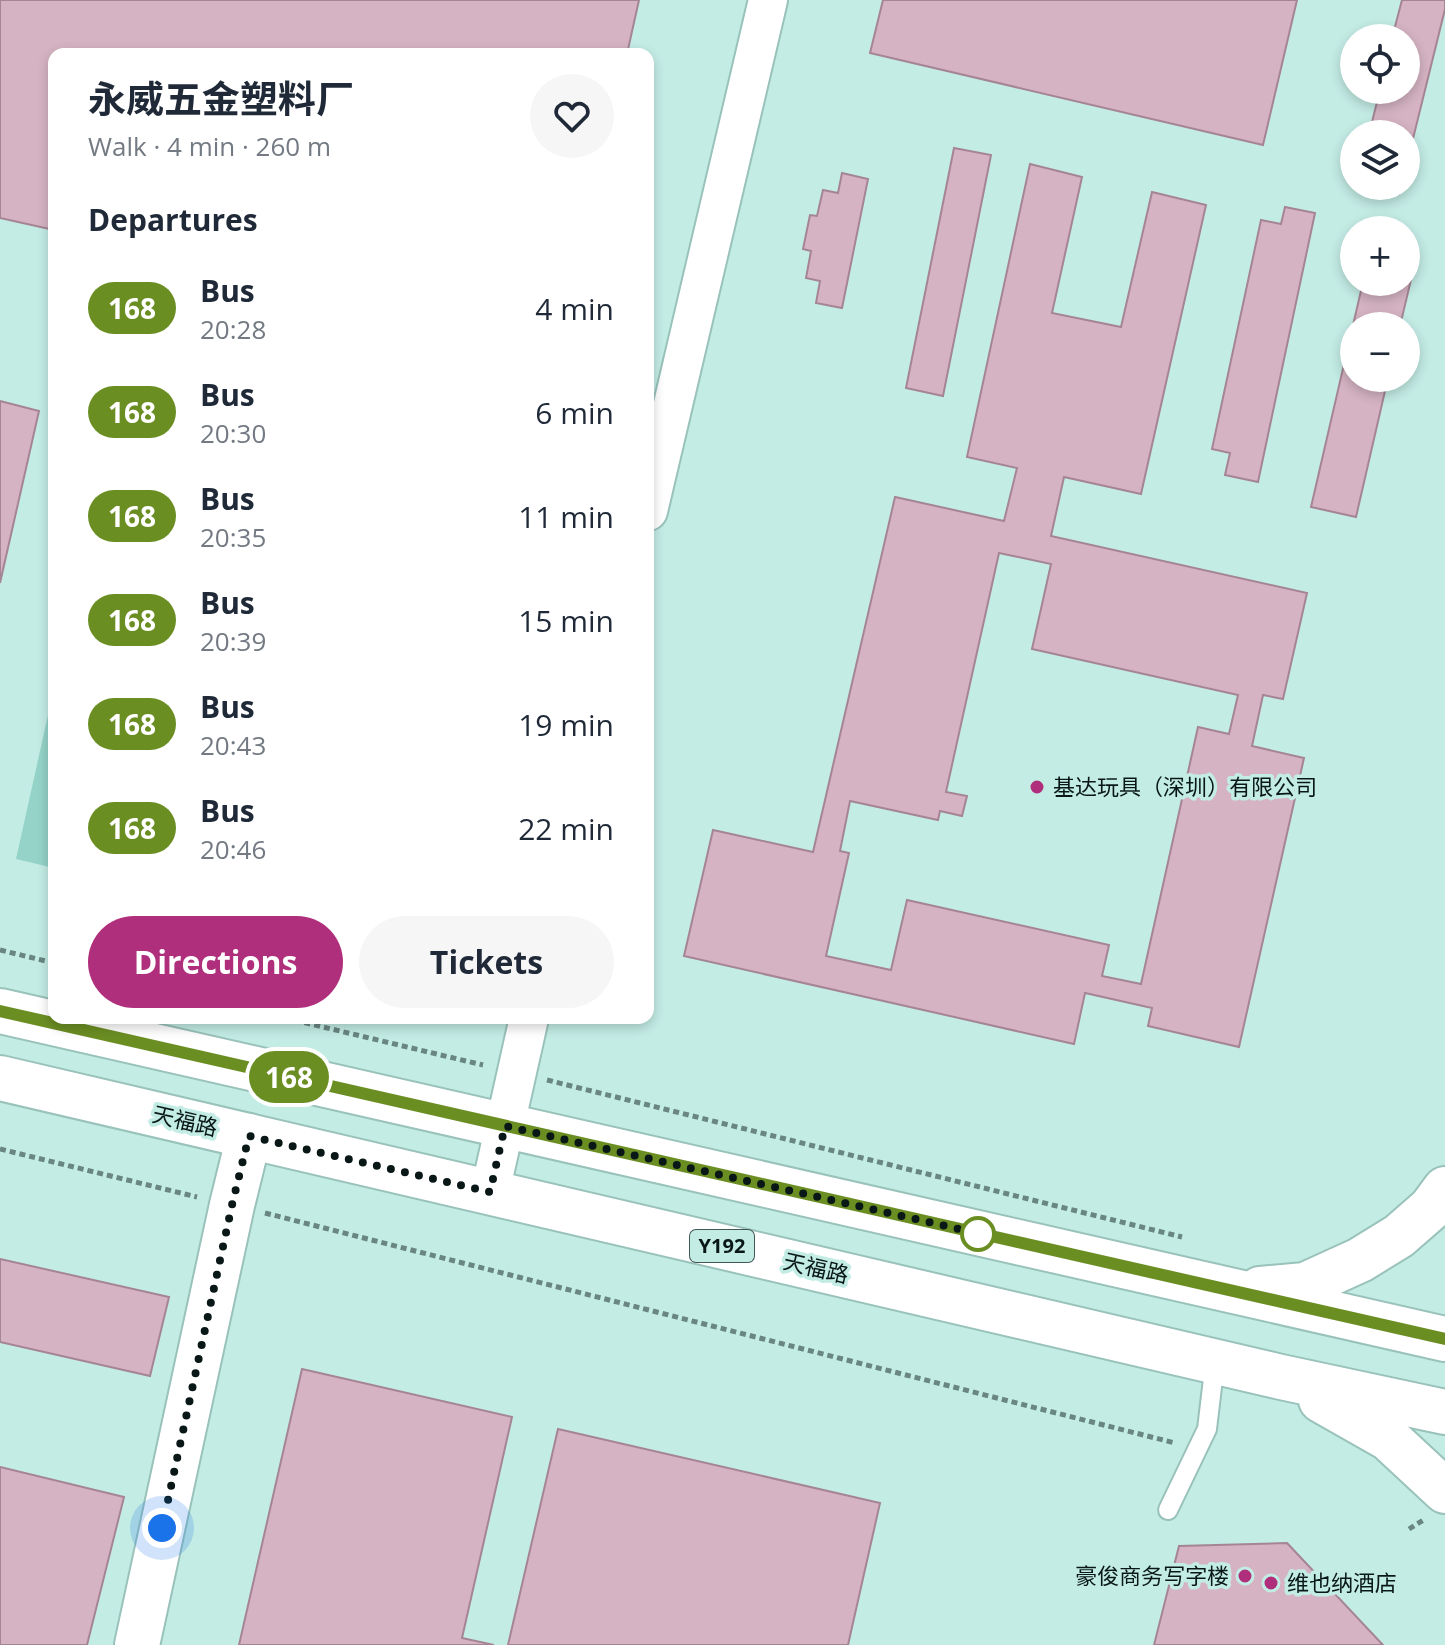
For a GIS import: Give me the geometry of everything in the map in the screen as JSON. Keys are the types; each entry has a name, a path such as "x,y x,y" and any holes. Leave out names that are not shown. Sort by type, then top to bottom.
{"main road":[{"path":"0,1011 48,1022"},
{"path":"57,1024 1445,1339"},
{"name":"天福路","path":"0,1078 1215,1362 1445,1412"},
{"path":"137,1645 249,1136"},
{"path":"1233,1291 1305,1285 1360,1260 1399,1236 1431,1208 1445,1189"},
{"path":"1281,1377 1388,1438 1445,1491"}],"street":[{"path":"654,485 768,0"},
{"path":"490,1192 528,1024"}],"lane":[{"path":"1168,1510 1207,1429 1215,1362"}],"path":[{"path":"0,950 48,962"},
{"path":"310,1024 1185,1238"},
{"path":"0,1149 1198,1448"}],"green space":[{"path":"48,715 48,867 16,859"}],"building":[{"path":"0,0 639,0 628,48 48,48 48,229 0,218"},
{"path":"883,0 1297,0 1263,145 870,53"},
{"path":"1402,0 1445,0 1418,120 1372,120 1376,104 1420,104 1420,24 1396,24"},
{"path":"954,148 991,155 943,396 906,388"},
{"path":"1030,164 1082,177 1052,313 1121,327 1152,192 1206,205 1141,494 1064,477 1051,536 1307,593 1283,699 1263,695 1252,746 1304,758 1239,1047 1148,1026 1152,1008 1085,993 1074,1044 684,956 713,830 813,852 895,497 1004,521 1017,468 967,457","holes":["999,553 1051,564 1032,649 1238,695 1229,734 1198,727 1141,984 1102,976 1109,945 907,900 891,970 826,956 849,853 840,851 850,801 938,820 940,811 962,816 967,796 946,792"]},
{"path":"842,173 868,179 842,308 816,303 820,281 806,278 811,251 803,249 810,215 817,216 823,190 838,193"},
{"path":"1285,207 1315,213 1258,482 1225,475 1230,453 1212,449 1261,220 1281,224"},
{"path":"1360,296 1407,296 1403,312 1356,312"},
{"path":"1340,382 1340,392 1385,392 1356,517 1311,507"},
{"path":"0,401 39,411 0,583"},
{"path":"0,1259 169,1297 150,1376 0,1342"},
{"path":"302,1369 512,1417 462,1638 494,1645 239,1645"},
{"path":"558,1429 880,1503 848,1645 508,1645"},
{"path":"0,1467 124,1497 87,1645 0,1645"},
{"name":"豪俊商务写字楼","path":"1287,1543 1383,1645 1154,1645 1179,1546"}],"bus line":[{"name":"168","path":"0,1011 48,1022"},
{"name":"168","path":"57,1024 1445,1339"}],"place":[{"name":"基达玩具（深圳）有限公司","path":"1037,787"},
{"name":"豪俊商务写字楼","path":"1245,1576"},
{"name":"维也纳酒店","path":"1271,1583"}],"route":[{"path":"162,1528 249,1136 490,1192 505,1126 990,1236 978,1234"}]}
